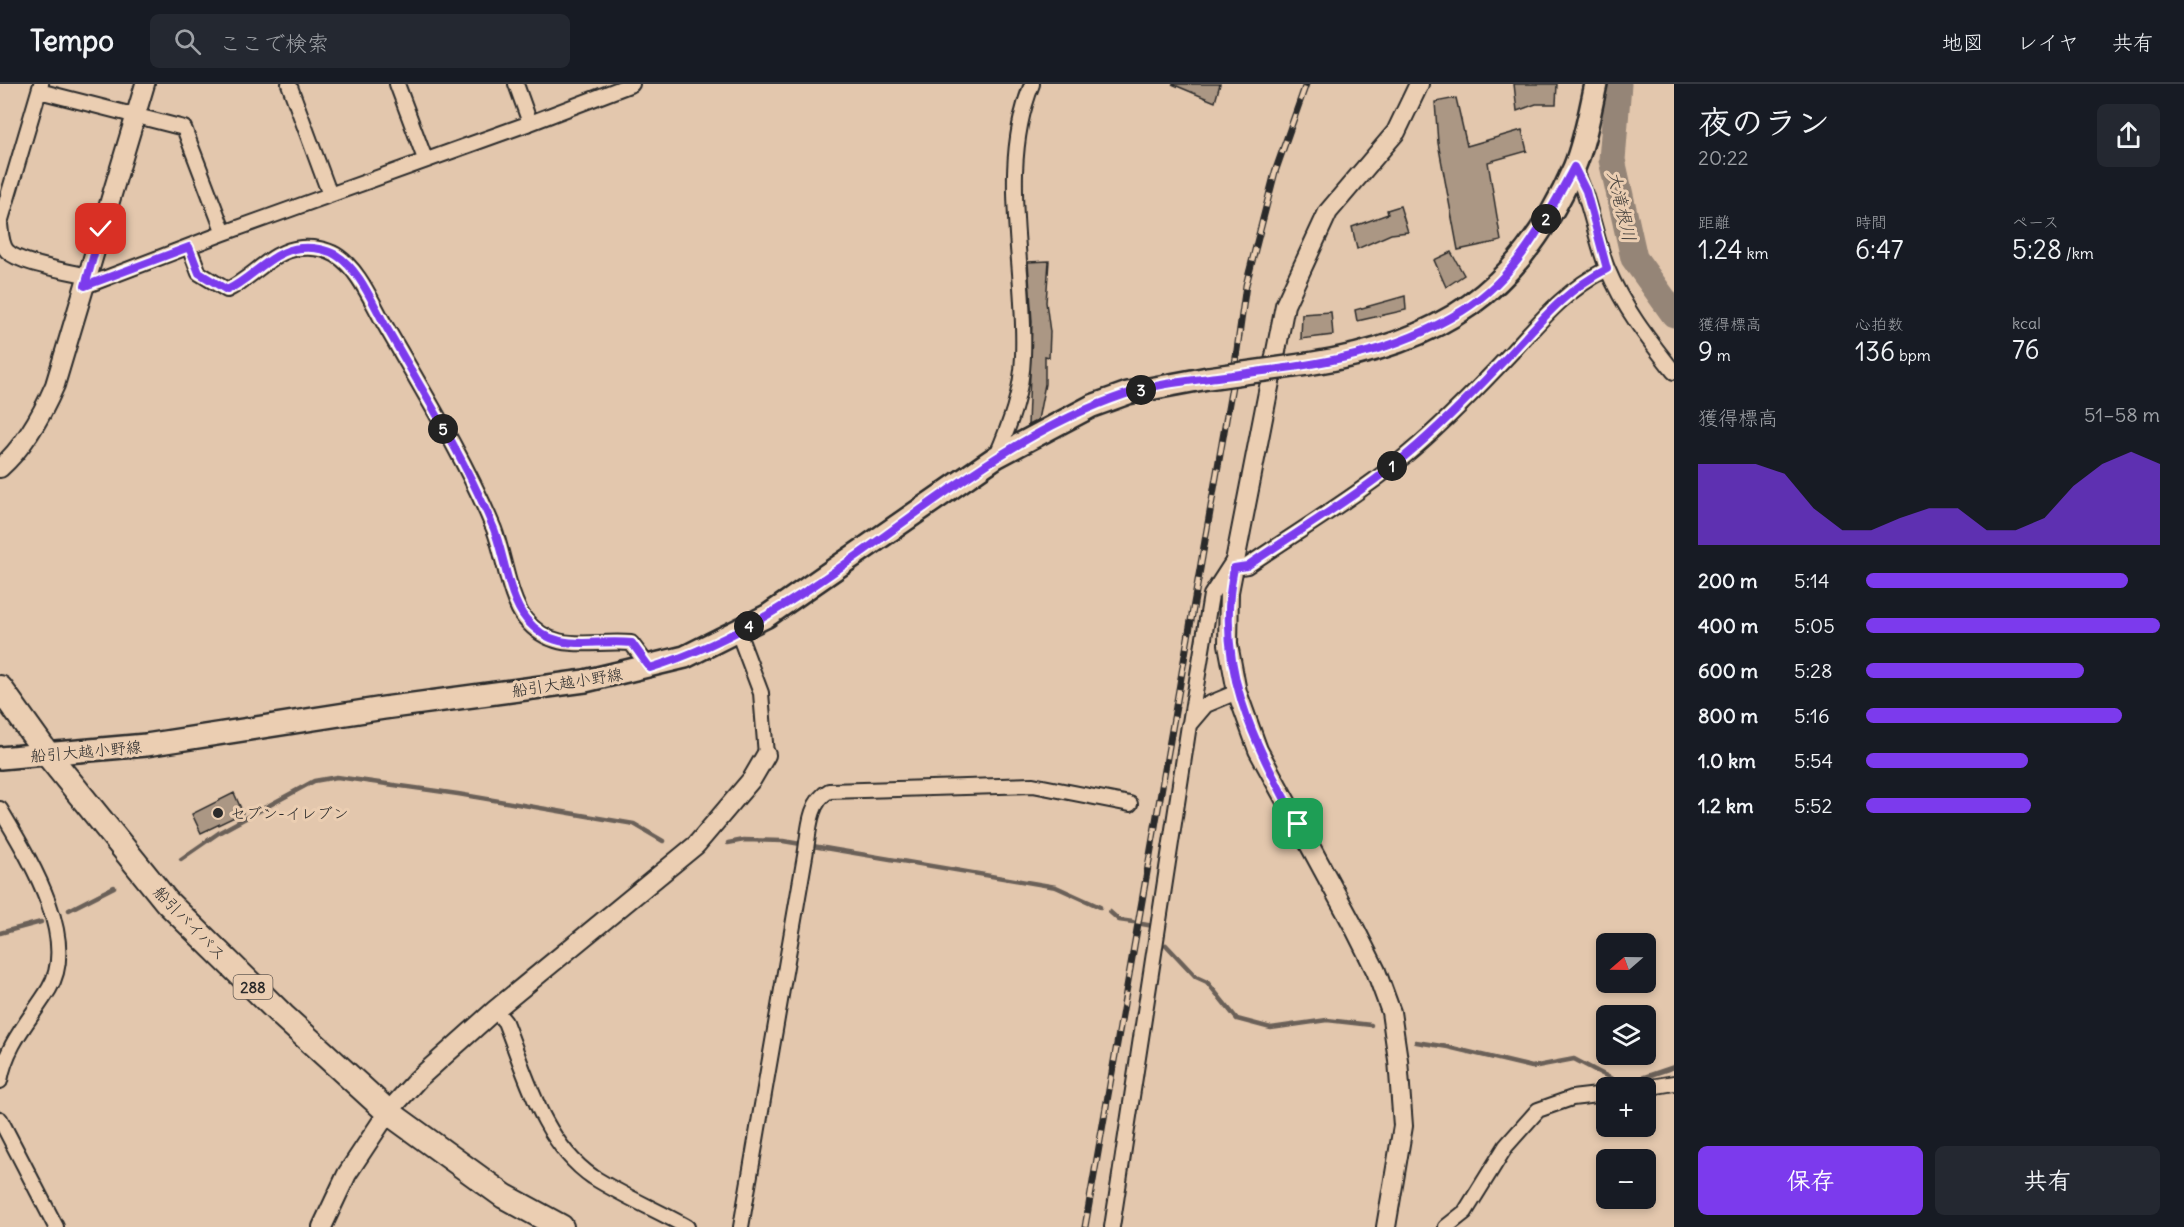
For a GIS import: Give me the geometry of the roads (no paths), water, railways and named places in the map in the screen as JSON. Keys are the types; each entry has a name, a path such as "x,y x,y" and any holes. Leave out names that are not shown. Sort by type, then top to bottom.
{"highway":[{"name":"船引バイパス","path":"0,688 48,755 167,902 283,1016 388,1112 504,1196 561,1227"}],"main road":[{"name":"船引大越小野線","path":"0,758 146,745 373,710 585,681 650,668 684,657 738,632 781,606 996,457 1101,403 1166,384 1308,364 1380,350 1423,333 1464,310 1501,282 1529,245 1574,167 1596,84"}],"street":[{"path":"0,468 24,441 43,412 55,385 145,84"},
{"path":"289,84 330,195"},
{"path":"397,84 424,159"},
{"path":"516,84 530,123"},
{"path":"996,457 1017,404 1023,356 1014,168 1017,134 1032,84"},
{"path":"1386,1227 1402,1126 1398,1060 1391,1012 1376,971 1354,927 1258,750 1238,692 1228,644 1229,592 1285,305 1328,212 1396,132 1419,84"},
{"path":"224,233 184,128 137,117 40,87 0,224 2,239 8,251 25,260 86,281 189,247 629,85"},
{"path":"1574,167 1586,191 1607,269 1636,325 1674,372"},
{"path":"189,247 199,273 227,290 244,282 278,254 300,248 320,249 336,255 353,271 412,371 483,504 525,619 550,638 574,645 632,643 650,668"},
{"path":"1236,562 1247,566 1382,474 1479,387 1560,299 1582,282 1607,269"},
{"path":"1112,1227 1211,595 1236,562"},
{"path":"322,1227 347,1174 388,1112 418,1079 495,1010 696,845 752,779 766,755 761,693 738,632"},
{"path":"1189,725 1206,705 1238,692"},
{"path":"741,1227 799,891 815,804 819,796 829,791 1033,785 1130,804"},
{"path":"0,808 56,919 60,944 57,973 4,1059 0,1081"},
{"path":"495,1010 506,1022 544,1120 568,1154 592,1176 687,1227"},
{"path":"1656,1086 1674,1083"},
{"path":"1446,1227 1465,1212 1506,1146 1538,1110 1572,1098 1596,1095"},
{"path":"0,1119 56,1227"}],"waterway":[{"name":"大滝根川","path":"1618,84 1612,160 1634,258 1674,314"},
{"path":"181,859 220,832 314,781 337,777 458,794 634,824 663,841"},
{"path":"728,843 744,840 783,841 1056,887 1100,907"},
{"path":"69,910 114,887"},
{"path":"1110,912 1119,920 1133,922"},
{"path":"0,933 41,922"},
{"path":"1142,924 1153,926"},
{"path":"1166,945 1196,977 1207,982 1237,1019 1271,1028 1327,1020 1371,1025"},
{"path":"1416,1042 1448,1047 1532,1067 1574,1059 1608,1077"},
{"path":"1645,1077 1674,1067"}],"railway":[{"path":"1085,1227 1232,386 1246,285 1275,172 1306,84"}],"place":[{"name":"セブン-イレブン","path":"218,813"}]}
